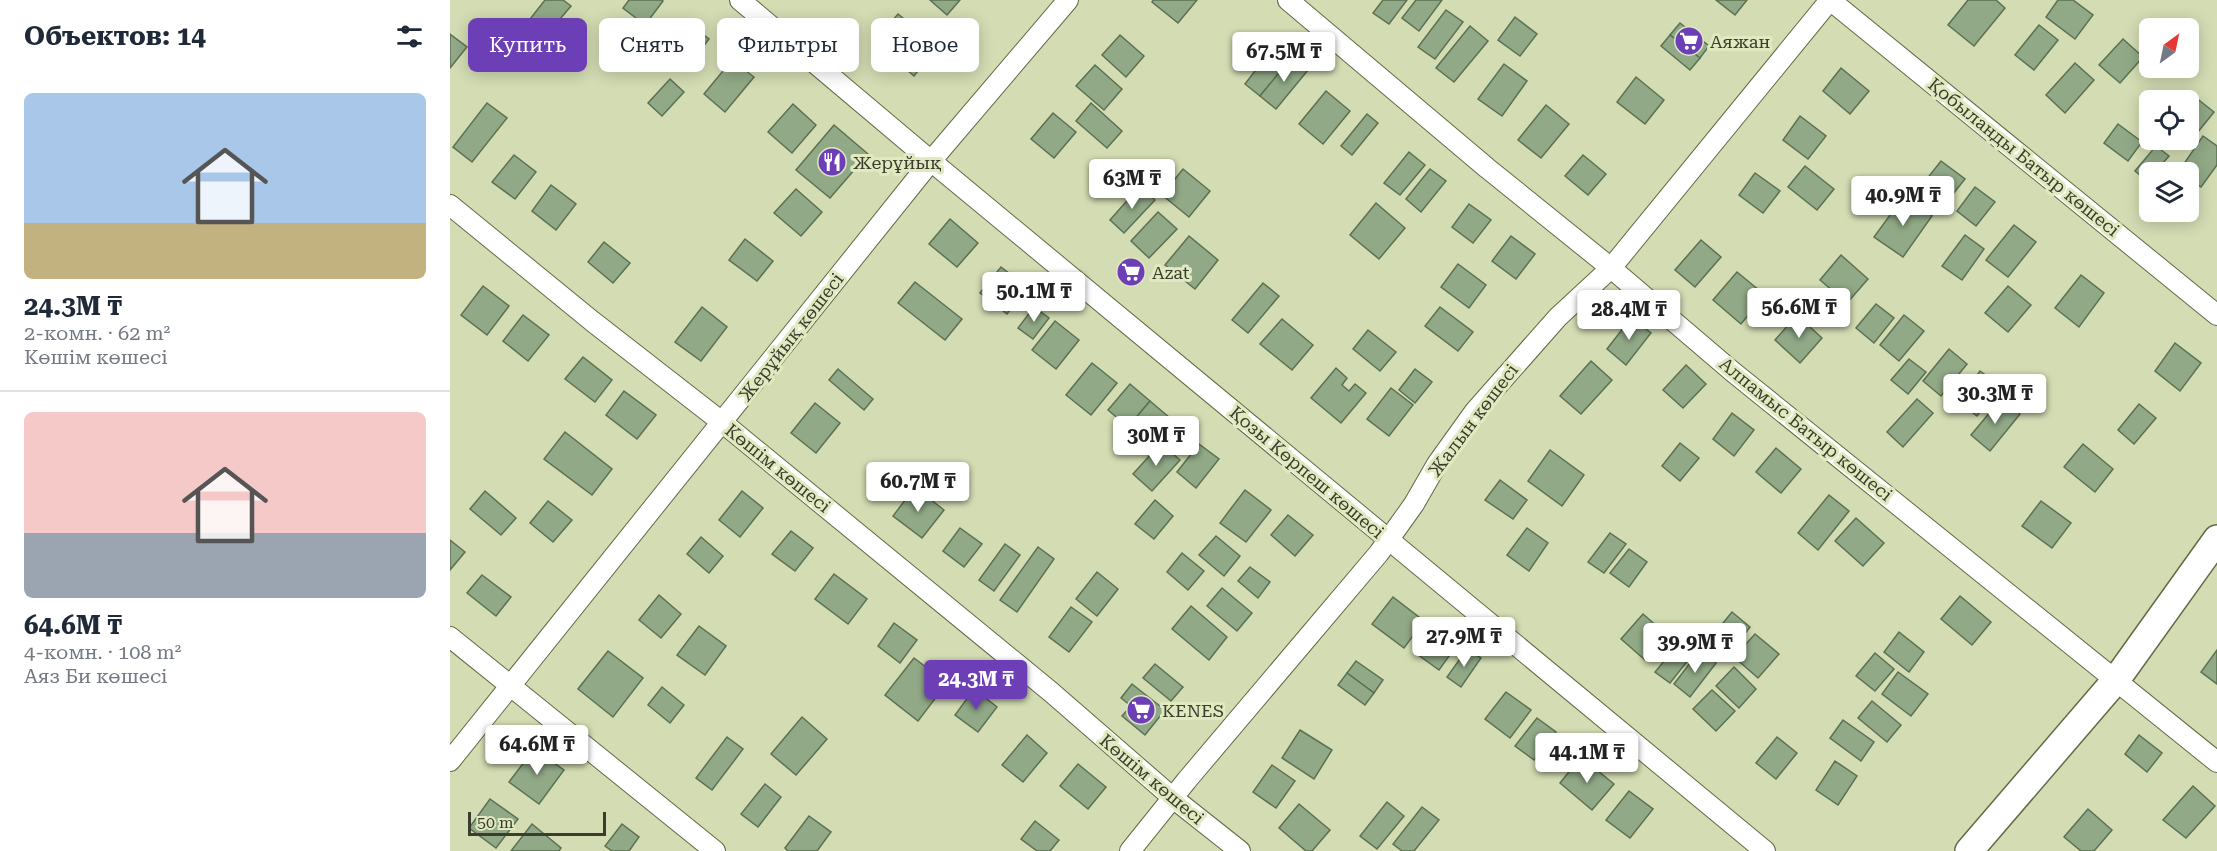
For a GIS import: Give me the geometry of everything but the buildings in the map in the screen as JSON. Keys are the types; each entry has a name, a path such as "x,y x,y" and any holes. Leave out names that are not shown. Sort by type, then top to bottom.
{"main road":[{"path":"1969,851 2116,680 2217,539"}],"street":[{"name":"Қозы Көрпеш көшесі","path":"740,0 931,161 1765,851"},
{"name":"Жерұйық көшесі","path":"450,761 931,161 1068,0"},
{"name":"Алпамыс Батыр көшесі","path":"1288,0 1733,372 2217,762"},
{"name":"Жалын көшесі","path":"1130,851 1389,539 1414,504 1437,464 1475,411 1558,317 1611,268 1830,0"},
{"name":"Қобыланды Батыр көшесі","path":"1830,0 2217,315"},
{"name":"Көшім көшесі","path":"450,205 592,321 723,423 1051,692 1173,798 1240,851"},
{"path":"450,637 715,851"}],"place":[{"name":"Аяжан","path":"1689,41"},
{"name":"Жерұйық","path":"832,162"},
{"name":"Azat","path":"1131,272"},
{"name":"KENES","path":"1141,710"}]}
